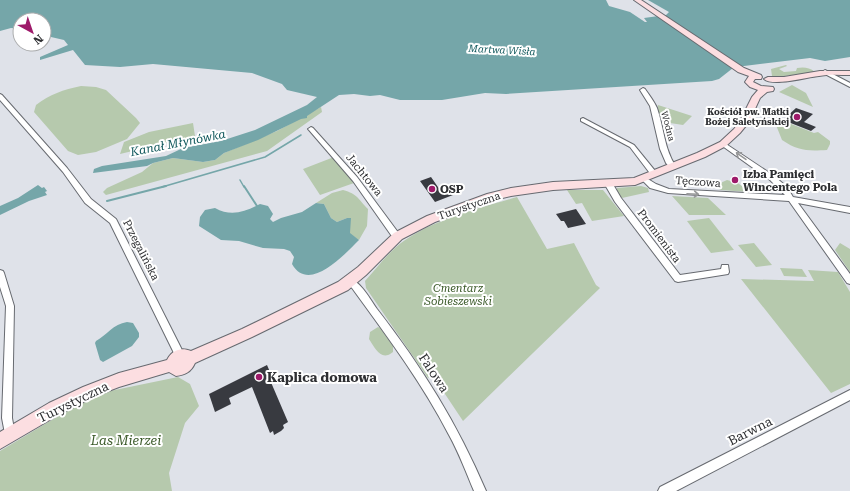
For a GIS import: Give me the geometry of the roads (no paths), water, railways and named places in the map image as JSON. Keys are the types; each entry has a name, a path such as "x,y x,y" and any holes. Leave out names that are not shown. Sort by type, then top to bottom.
{"main road":[{"path":"637,0 754,78 771,81 825,72 850,73"},
{"path":"754,78 749,82 755,86 765,89"},
{"name":"Turystyczna","path":"5,438 87,392 180,360 266,324 332,292 349,281 398,236 431,219 491,197 546,186 634,181 723,144 740,127 756,97 765,89 774,87 771,81"},
{"path":"755,86 756,97"}],"street":[{"path":"825,72 850,85"},
{"name":"Wodna","path":"643,90 654,107 666,155 669,164 673,166"},
{"name":"Przegalińska","path":"0,96 65,170 88,201 113,222 178,351 180,360"},
{"name":"Tęczowa","path":"583,120 632,146 649,169 649,176 653,186 668,191 689,194 792,199 850,210"},
{"name":"Jachtowa","path":"311,129 355,179 394,233 398,236"},
{"path":"723,144 772,178 784,189 850,281"},
{"name":"Promienista","path":"608,183 611,191 678,279 725,272 725,267"},
{"path":"0,273 10,306 5,438"},
{"name":"Falowa","path":"349,281 355,286 435,400 453,432 480,491"},
{"name":"Barwna","path":"664,491 850,395"}],"water":[{"name":"Martwa Wisła","path":"0,0 606,0 609,6 630,12 647,22 644,18 666,15 669,12 648,0 850,0 850,57 825,61 810,58 744,66 733,68 719,79 712,81 506,94 485,93 442,100 400,100 380,95 339,95 307,116 307,118 301,119 258,140 224,153 215,160 203,162 173,158 147,166 93,173 94,169 102,166 166,156 183,148 221,141 255,130 307,105 317,97 287,90 282,84 252,73 153,64 120,67 85,65 73,50 40,60 40,57 68,45 64,40 52,37 52,12 12,12 12,28 0,31"},
{"path":"38,185 42,188 44,187 47,191 45,192 47,195 29,201 0,215 0,206 18,198"},
{"path":"316,203 324,204 331,218 337,222 351,218 350,233 359,240 336,262 317,273 308,275 299,272 292,264 294,257 290,251 284,249 263,248 239,241 221,240 199,226 200,217 205,210 215,208 232,213 243,211 260,204 268,206 273,214 270,219 273,222 302,212"},
{"path":"127,322 133,323 139,333 139,337 132,346 103,362 100,360 95,343 96,341 114,327"}],"waterway":[{"path":"162,187 265,157 301,135"},
{"path":"240,180 244,187"},
{"path":"107,201 166,186"},
{"path":"244,186 257,206"}],"place":[{"name":"Kościół pw. Matki Bożej Saletyńskiej","path":"797,117"},
{"name":"Izba Pamięci Wincentego Pola","path":"735,180"},
{"name":"OSP","path":"432,189"},
{"name":"Kaplica domowa","path":"259,377"}],"water label":[{"name":"Kanał Młynówka","path":"178,143"}],"park label":[{"name":"Cmentarz Sobieszewski","path":"458,294"},
{"name":"Las Mierzei","path":"126,440"}]}
